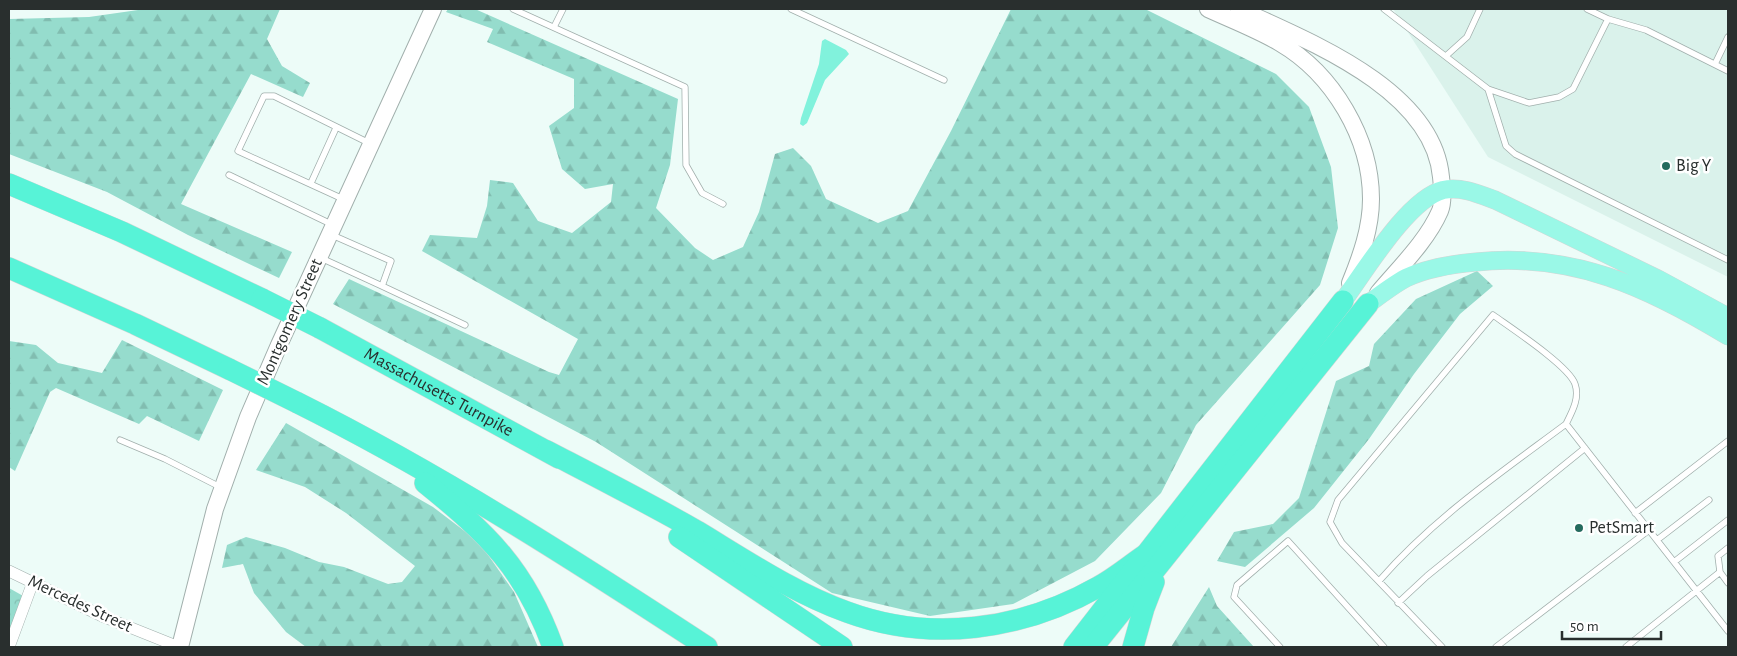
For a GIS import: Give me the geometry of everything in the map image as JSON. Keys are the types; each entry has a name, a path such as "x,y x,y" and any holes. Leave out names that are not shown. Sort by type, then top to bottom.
{"highway":[{"name":"Massachusetts Turnpike","path":"9,184 122,232 262,299 320,328 547,451 765,593 842,647"},
{"path":"9,268 136,324 298,403 382,448 463,493 596,575 707,647"},
{"path":"1093,647 1154,558 1343,301"},
{"path":"1074,647 1154,558 1368,304"},
{"path":"382,448 459,510 492,541 519,575 543,619 553,647"},
{"path":"547,451 658,509 801,592 847,612 892,624 945,631 995,626 1047,612 1154,558"},
{"path":"1133,647 1144,608 1154,558"}],"main road":[{"name":"Montgomery Street","path":"179,647 222,488 252,408 331,230 433,9"},
{"path":"1208,9 1281,44 1303,60 1330,87 1350,118 1366,154 1371,199 1364,250 1343,301"},
{"path":"1240,9 1350,62 1379,82 1403,105 1423,130 1440,164 1442,191 1440,209 1431,226 1368,304"},
{"path":"1343,301 1409,212 1428,197 1453,189 1472,191 1495,200 1650,275 1728,317"},
{"path":"1368,304 1406,278 1450,264 1497,260 1545,260 1594,271 1642,290 1689,312 1728,336"}],"street":[{"name":"Mercedes Street","path":"9,570 104,617 179,647"},
{"path":"9,647 33,582"}],"lane":[{"path":"513,9 685,86 686,165 702,193 723,204"},
{"path":"554,27 563,9"},
{"path":"791,9 944,80"},
{"path":"1384,9 1488,89 1529,103 1560,97 1573,88 1608,19"},
{"path":"1447,56 1467,37 1480,9"},
{"path":"1587,9 1608,19 1646,30 1728,71"},
{"path":"1715,64 1728,37"},
{"path":"1488,89 1506,146 1515,154 1728,260"},
{"path":"345,200 238,151 264,96 274,96 371,144"},
{"path":"311,183 336,128"},
{"path":"229,175 391,261 382,286"},
{"path":"319,257 465,325"},
{"path":"1378,581 1408,548 1456,506 1566,424 1575,407 1575,384 1565,370 1493,315 1338,500 1330,522 1342,543 1378,581 1398,602 1442,647"},
{"path":"1566,424 1728,631"},
{"path":"120,440 164,459 222,488"},
{"path":"1636,513 1728,441"},
{"path":"1398,602 1427,576 1585,448"},
{"path":"1657,540 1709,500"},
{"path":"1674,562 1728,520"},
{"path":"1496,647 1649,530"},
{"path":"1280,647 1234,597 1237,585 1288,541 1384,647"},
{"path":"1728,548 1718,556 1720,572 1728,583"},
{"path":"1626,647 1720,572"}],"shaded area":[{"path":"1393,9 1728,9 1728,277 1488,157"},
{"path":"825,39 846,50 849,54 825,80 807,123 803,126 800,124 801,118 819,64 822,41"}],"green space":[{"path":"145,9 280,9 267,39 282,66 310,83 303,97 251,74 181,204 292,252 279,278 188,235 107,192 9,154 9,19 89,17"},
{"path":"448,9 475,9 678,99 670,165 656,208 695,248 713,260 743,247 759,212 775,154 793,148 811,166 826,199 878,223 908,211 951,131 1011,9 1145,9 1276,74 1309,107 1331,167 1338,228 1320,285 1196,425 1161,493 1095,561 1013,604 930,616 832,593 596,442 333,304 349,279 559,375 578,339 422,251 430,235 477,238 487,206 490,180 513,183 538,221 572,233 611,202 613,184 585,189 562,169 549,126 574,108 574,79 487,42 493,29 446,12"},
{"path":"1477,271 1493,286 1460,314 1414,374 1369,439 1314,508 1245,567 1217,561 1234,532 1273,524 1299,498 1336,381 1369,366 1374,344 1416,299"},
{"path":"122,340 223,390 199,441 147,416 139,424 56,388 50,392 15,471 9,467 9,341 36,345 58,363 102,373"},
{"path":"286,423 433,507 479,542 514,592 538,647 306,647 286,632 254,593 243,564 222,568 227,545 246,537 285,548 319,562 344,567 388,584 402,582 415,566 346,513 305,487 256,470"},
{"path":"1209,587 1217,606 1254,647 1171,647"},
{"path":"9,588 32,601 9,636"}],"place":[{"name":"Big Y","path":"1666,166"},
{"name":"PetSmart","path":"1579,528"}]}
